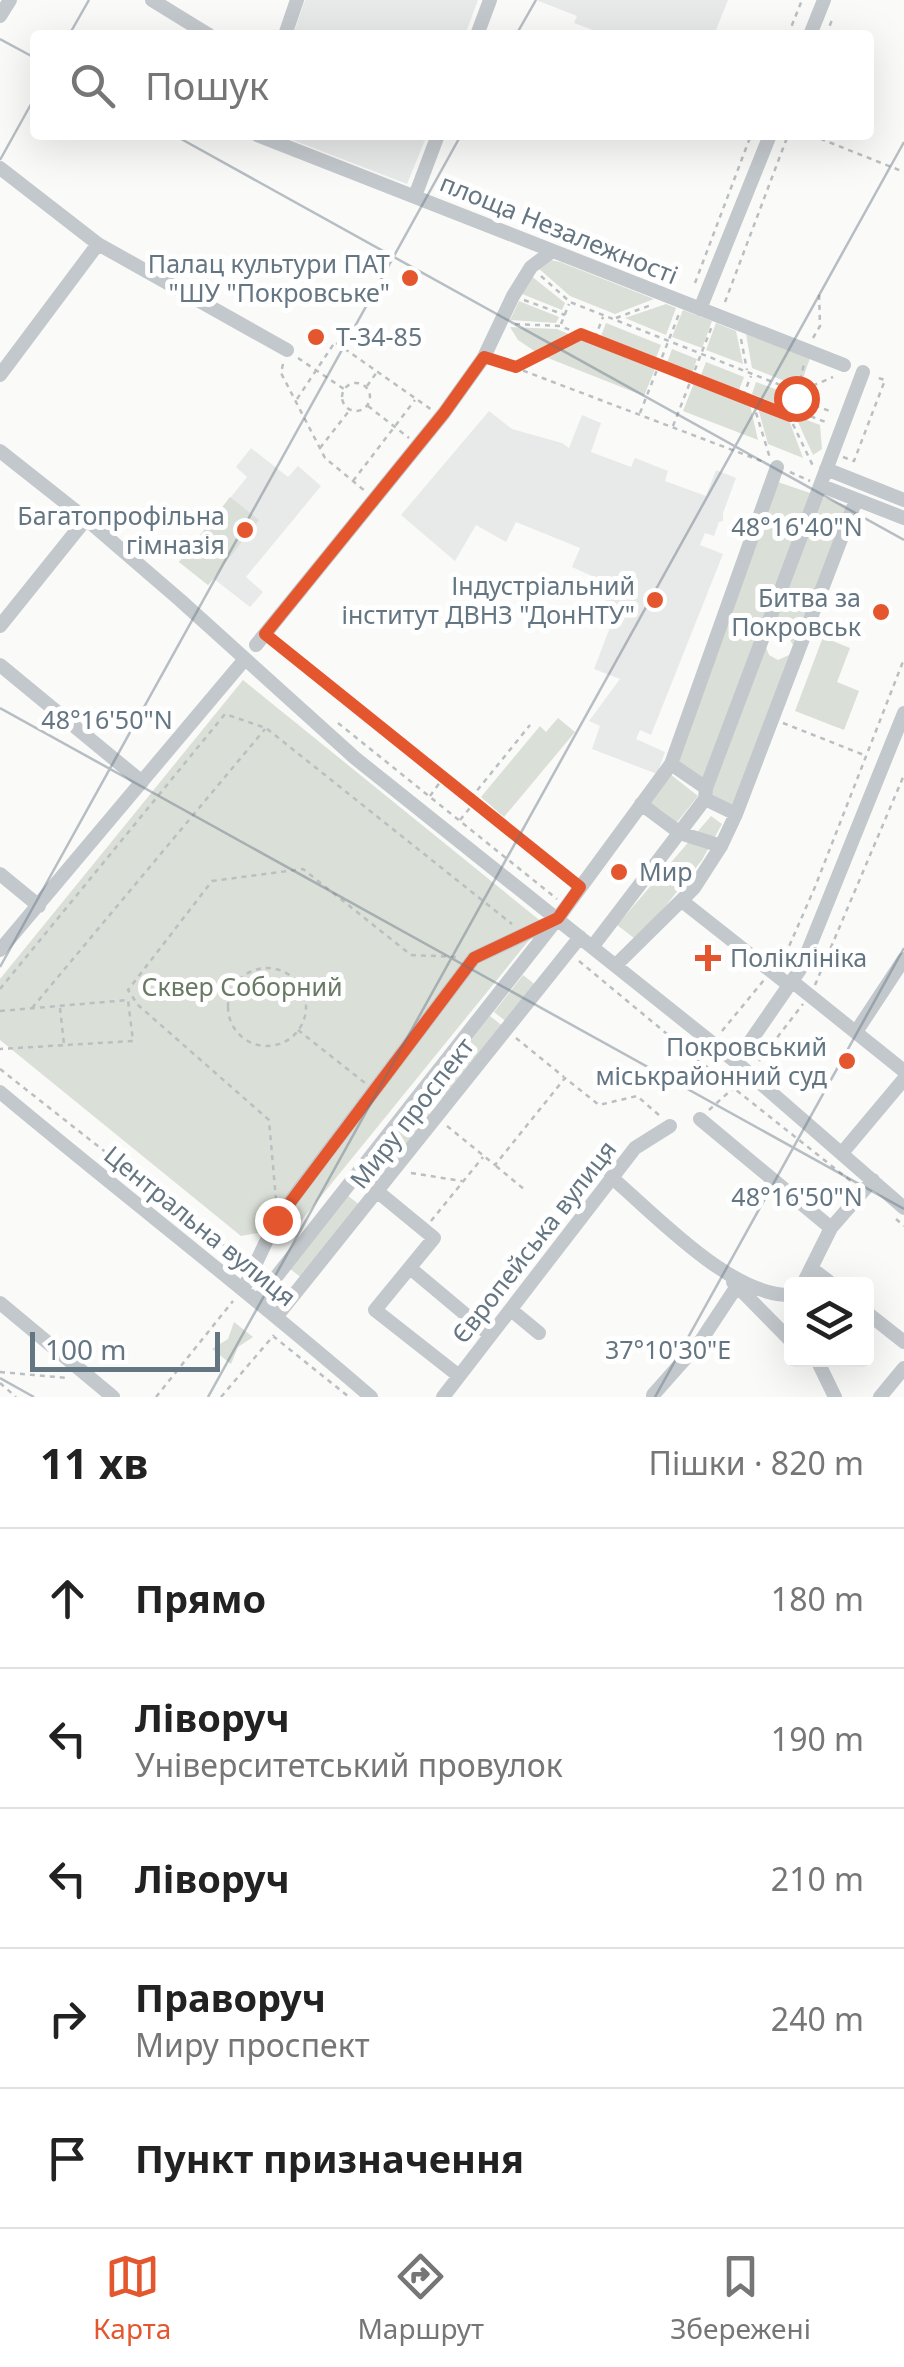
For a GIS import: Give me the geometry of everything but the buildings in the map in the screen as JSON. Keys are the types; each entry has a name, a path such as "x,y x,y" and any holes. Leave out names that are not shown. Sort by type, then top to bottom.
{"street":[{"path":"0,16 10,0"},
{"path":"152,0 201,30"},
{"path":"287,30 297,0"},
{"path":"478,30 490,0"},
{"path":"812,30 824,0"},
{"name":"площа Незалежності","path":"270,140 738,324 839,370"},
{"path":"415,196 436,140"},
{"path":"685,303 767,140"},
{"path":"0,168 98,244 287,350"},
{"path":"0,375 98,244"},
{"path":"261,639 442,416 484,357 531,268 551,252"},
{"name":"Миру проспект","path":"281,1319 568,952 587,942 675,839 705,793 863,372"},
{"path":"0,451 86,519 356,758 562,912 587,942 842,1153 868,1186 897,1211"},
{"path":"562,912 671,764 778,467"},
{"path":"826,469 904,500"},
{"path":"822,486 904,518"},
{"path":"616,965 682,901 721,846 856,500"},
{"path":"0,626 86,519"},
{"path":"0,950 245,658"},
{"path":"0,665 142,782"},
{"path":"736,1062 792,984 815,937 904,713"},
{"path":"671,764 736,814"},
{"path":"641,804 675,839 721,846"},
{"path":"0,874 39,906"},
{"path":"682,901 771,971 810,994 904,1071"},
{"name":"Миру проспект","path":"244,1288 277,1220 474,958 562,912"},
{"name":"Миру проспект","path":"258,1300 562,912"},
{"path":"856,1032 904,959"},
{"path":"842,1153 904,1079"},
{"name":"Центральна вулиця","path":"0,1092 244,1288 371,1397"},
{"path":"700,1118 831,1228"},
{"name":"Європейська вулиця","path":"443,1397 611,1176 635,1148 670,1126"},
{"path":"611,1176 724,1274 784,1334"},
{"path":"807,1277 831,1228 868,1186"},
{"path":"378,1192 434,1238 376,1310 458,1376"},
{"path":"410,1268 490,1335"},
{"path":"811,1268 823,1277"},
{"path":"724,1274 772,1296 784,1295"},
{"path":"653,1395 700,1342 737,1286"},
{"path":"0,1303 112,1397"},
{"path":"511,1310 540,1333"},
{"path":"874,1318 904,1342"},
{"path":"820,1367 835,1397"},
{"path":"880,1397 904,1368"}],"path":[{"path":"790,30 802,0"},
{"path":"640,415 749,140"},
{"path":"672,427 786,140"},
{"path":"824,140 904,172"},
{"path":"531,268 570,302 799,392"},
{"path":"513,296 565,315"},
{"path":"560,326 570,302"},
{"path":"613,319 685,303"},
{"path":"594,339 604,315"},
{"path":"501,324 560,326 790,416"},
{"path":"738,324 750,372 743,398"},
{"path":"516,367 581,334"},
{"path":"296,401 335,342 442,416"},
{"path":"344,389 287,350 280,372 325,458 374,498"},
{"path":"484,357 772,466 753,402"},
{"path":"822,486 790,416 799,392 839,370"},
{"path":"366,387 377,372"},
{"path":"833,452 854,461 884,380 863,372"},
{"path":"354,383 366,387 368,405 358,412 350,410 342,398 344,389 354,383"},
{"path":"353,481 416,398"},
{"path":"796,398 844,422"},
{"path":"368,405 418,445"},
{"path":"792,409 844,422"},
{"path":"320,448 350,410"},
{"path":"778,467 822,486"},
{"path":"261,639 444,777 580,887"},
{"path":"697,1059 786,950 904,659"},
{"path":"0,989 224,714 266,728 524,934"},
{"path":"772,718 866,756"},
{"path":"340,724 460,821 562,912"},
{"path":"460,821 530,726"},
{"path":"32,1008 266,728"},
{"path":"700,1118 749,1074 810,994 904,775"},
{"path":"429,796 444,777"},
{"path":"675,839 682,901"},
{"path":"277,1220 270,1120 138,1006 128,990 212,881 303,869 411,955 474,958"},
{"path":"568,952 732,1089 868,1186"},
{"path":"268,968 292,977 306,1000 306,1014 298,1030 270,1046 259,1045 240,1034 229,1015 228,1004 236,984 255,970 268,968"},
{"path":"0,1011 128,1000 134,1041 0,1049"},
{"path":"60,1006 64,1046"},
{"path":"298,1030 374,1090"},
{"path":"506,1030 599,1106 637,1096 670,1126"},
{"path":"0,1069 253,1268"},
{"path":"494,1166 565,1078"},
{"path":"437,1118 525,1190"},
{"path":"424,1230 484,1156"},
{"path":"395,1170 464,1181"},
{"path":"897,1211 904,1226"},
{"path":"156,1397 244,1288"},
{"path":"220,1397 273,1336 281,1319"},
{"path":"273,1336 349,1397"},
{"path":"0,1372 93,1380"},
{"path":"0,1383 16,1397"}],"shaded area":[{"path":"305,0 478,0 467,30 295,30"},
{"path":"536,0 728,0 716,30 593,30 574,23 577,16"},
{"path":"293,140 425,140 407,184"},
{"name":"Індустріальний інститут ДВНЗ \"ДонНТУ\"","path":"489,411 512,429 569,448 582,415 601,423 591,452 631,467 635,458 668,471 665,481 706,496 716,470 736,478 723,521 714,536 705,533 700,545 723,554 651,735 640,730 636,739 665,752 657,774 592,749 600,726 589,721 620,679 594,669 612,622 600,616 612,585 572,567 580,548 516,522 506,542 476,525 455,561 401,515"},
{"name":"Багатопрофільна гімназія","path":"251,448 288,477 298,466 321,486 246,577 263,592 250,607 214,579 208,585 179,562 247,477 236,467"}],"green space":[{"path":"551,260 654,299 615,314 570,296 537,267"},
{"path":"530,275 565,303 562,310 522,294"},
{"path":"519,301 559,317 556,323 510,320"},
{"path":"666,304 676,308 666,335 625,318"},
{"path":"683,310 712,321 702,348 672,337"},
{"path":"606,323 661,345 656,358 601,336"},
{"path":"716,323 736,331 743,364 706,350"},
{"path":"510,327 557,329 571,335 536,352 518,340"},
{"path":"746,334 810,358 800,387 752,368"},
{"path":"578,338 655,369 644,396 543,356"},
{"path":"672,349 697,359 692,373 667,363"},
{"path":"706,362 744,377 739,390 701,375"},
{"path":"756,382 794,396 789,409 752,394"},
{"path":"694,383 750,405 758,440 683,411"},
{"path":"758,408 789,420 803,458 768,444"},
{"path":"799,417 820,425 822,449 813,455 797,420"},
{"path":"775,481 851,507 736,814 705,799 706,788 671,764","holes":["787,635 793,645 789,655 778,660 769,655 765,645 770,636"]},
{"path":"230,497 259,520 208,585 179,562"},
{"path":"823,637 850,648 837,682 859,691 844,730 795,711"},
{"name":"Сквер Соборний","path":"243,680 543,923 297,1226 241,1236 0,1040 0,979"},
{"path":"558,718 575,732 504,817 481,797 540,726 546,732"},
{"path":"670,774 698,796 674,826 663,812 647,804"},
{"path":"711,816 722,824 702,860 638,941 617,925"},
{"path":"523,975 537,986 508,1023 494,1012"},
{"path":"490,1016 504,1027 446,1101 432,1090"},
{"path":"419,1106 433,1117 375,1190 361,1179"},
{"path":"347,1195 361,1206 303,1279 289,1268"},
{"path":"234,1322 253,1337 238,1347 231,1364 212,1349 228,1339"}],"place":[{"name":"Палац культури ПАТ \"ШУ \"Покровське\"","path":"410,278"},
{"name":"Т-34-85","path":"316,337"},
{"name":"Багатопрофільна гімназія","path":"245,530"},
{"name":"Індустріальний інститут ДВНЗ \"ДонНТУ\"","path":"655,600"},
{"name":"Битва за Покровськ","path":"881,612"},
{"name":"Мир","path":"619,872"},
{"name":"Поліклініка","path":"708,958"},
{"name":"Покровський міськрайонний суд","path":"847,1061"}],"route":[{"path":"277,1220 474,958 558,918 580,887 265,634 444,413 484,357 516,367 581,334 790,416 796,398"}]}
